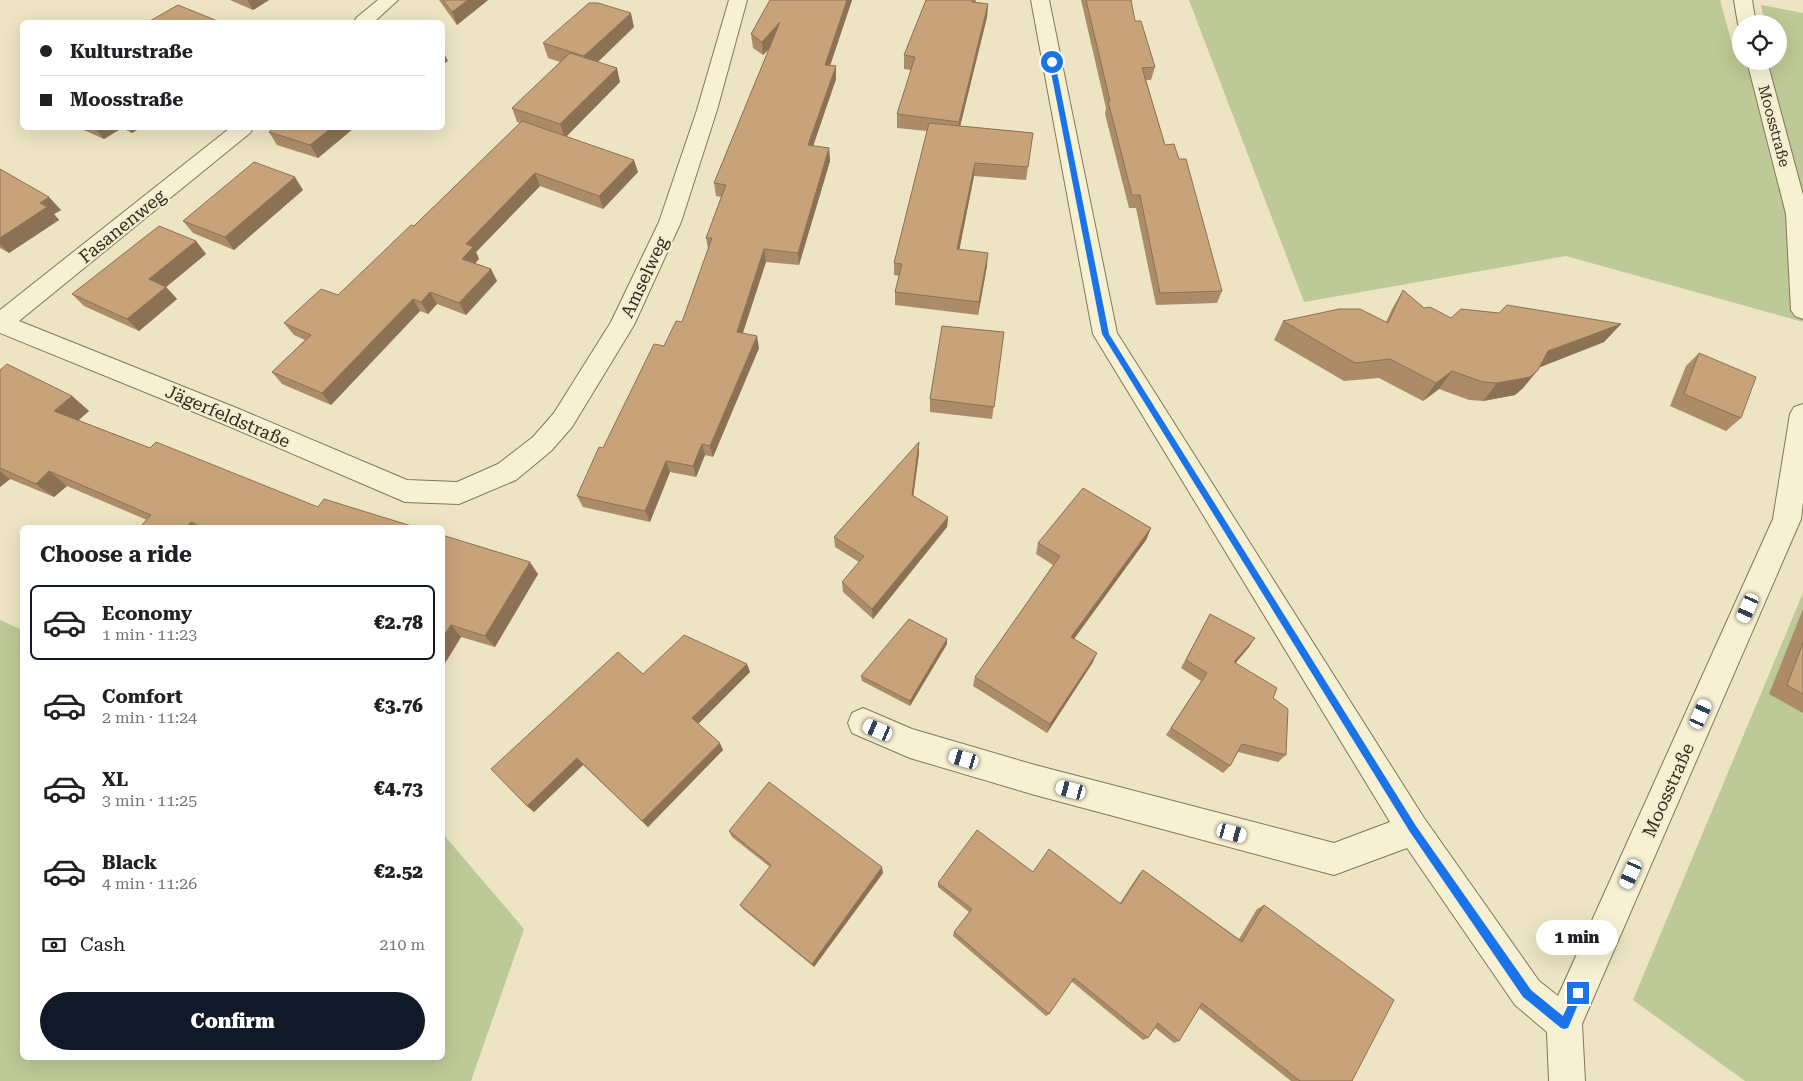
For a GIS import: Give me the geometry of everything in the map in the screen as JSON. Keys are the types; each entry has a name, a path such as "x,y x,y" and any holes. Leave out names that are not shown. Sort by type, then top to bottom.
{"street":[{"path":"365,20 389,0"},
{"name":"Amselweg","path":"460,492 507,472 542,444 568,413 622,325 670,222 707,110 738,0"},
{"path":"1040,0 1105,334 1413,829 1527,994 1564,1024"},
{"path":"1743,0 1746,15"},
{"name":"Moosstraße","path":"1759,70 1797,214 1803,310"},
{"name":"Fasanenweg","path":"0,323 241,130"},
{"name":"Jägerfeldstraße","path":"0,323 230,416 405,490 460,492"},
{"name":"Moosstraße","path":"1567,1081 1564,1024 1787,519 1803,414"},
{"path":"863,723 910,743 1035,780 1334,859 1413,829"}],"green space":[{"path":"1189,0 1720,0 1732,44 1732,70 1787,70 1787,15 1763,15 1761,5 1803,13 1803,322 1566,256 1304,302"},
{"path":"1803,593 1803,1081 1745,1081 1633,1000"},
{"path":"0,620 20,629 20,1060 445,1060 445,836 524,929 471,1081 0,1081"}],"building":[{"path":"443,0 468,0 452,12"},
{"path":"770,0 847,0 825,65 836,66 808,145 829,148 798,253 764,249 737,332 757,336 710,446 702,444 693,466 666,461 645,511 577,496 599,447 603,448 654,344 664,346 676,321 682,322 712,238 706,238 726,185 714,183 780,22 762,42 751,34"},
{"path":"926,0 973,0 972,2 988,4 959,122 897,114 915,57 904,55"},
{"path":"1086,0 1131,0 1135,21 1141,21 1155,67 1142,68 1165,145 1174,144 1179,159 1186,159 1222,291 1160,293 1140,195 1132,195 1108,101 1110,101"},
{"path":"589,3 598,3 631,13 584,56 543,43"},
{"path":"178,5 215,20 152,20"},
{"path":"570,53 617,68 560,124 512,108"},
{"path":"522,121 634,160 599,196 535,173 466,244 473,247 462,259 491,269 459,303 430,292 421,302 413,299 322,393 272,372 311,335 284,323 321,289 338,295 411,225 414,226"},
{"path":"929,123 1033,133 1028,167 975,163 957,249 988,253 979,302 895,292 902,264 894,263"},
{"path":"272,130 329,130 310,145 269,132"},
{"path":"254,162 295,177 225,237 183,221"},
{"path":"0,169 49,197 40,203 47,207 0,238"},
{"path":"159,226 196,241 149,279 166,287 127,319 72,294"},
{"path":"1403,290 1424,308 1430,307 1451,318 1461,309 1499,313 1507,305 1621,324 1548,351 1538,370 1530,377 1497,383 1483,382 1452,371 1436,383 1390,359 1355,363 1283,321 1339,309 1360,309 1388,323"},
{"path":"942,326 1004,332 994,407 930,399"},
{"path":"1699,353 1756,377 1741,418 1684,394"},
{"path":"7,364 72,396 54,411 150,448 156,442 318,507 324,499 408,525 198,525 191,522 188,525 142,525 151,515 49,471 36,484 0,468 0,370"},
{"path":"919,442 912,495 948,517 872,609 842,582 864,556 834,537"},
{"path":"1083,488 1151,528 1071,637 1097,653 1050,724 975,677 1060,556 1038,543"},
{"path":"445,536 530,562 485,636 451,625 445,634"},
{"path":"1210,614 1255,638 1234,662 1277,688 1273,698 1288,709 1286,755 1242,744 1230,766 1171,728 1207,673 1186,660"},
{"path":"909,619 947,639 910,701 861,676"},
{"path":"684,635 747,664 692,718 720,743 642,821 577,758 527,806 491,769 618,652 643,674"},
{"path":"1803,643 1803,694 1787,685"},
{"path":"769,782 882,867 812,964 740,905 771,865 729,831"},
{"path":"977,830 1033,872 1049,849 1121,904 1143,870 1242,942 1264,905 1394,1000 1352,1081 1300,1081 1202,1003 1179,1041 1158,1023 1148,1038 1074,978 1049,1014 954,932 972,909 938,883"}],"route":[{"path":"1052,62 1105,334 1413,829 1527,994 1564,1024 1578,993"}]}
